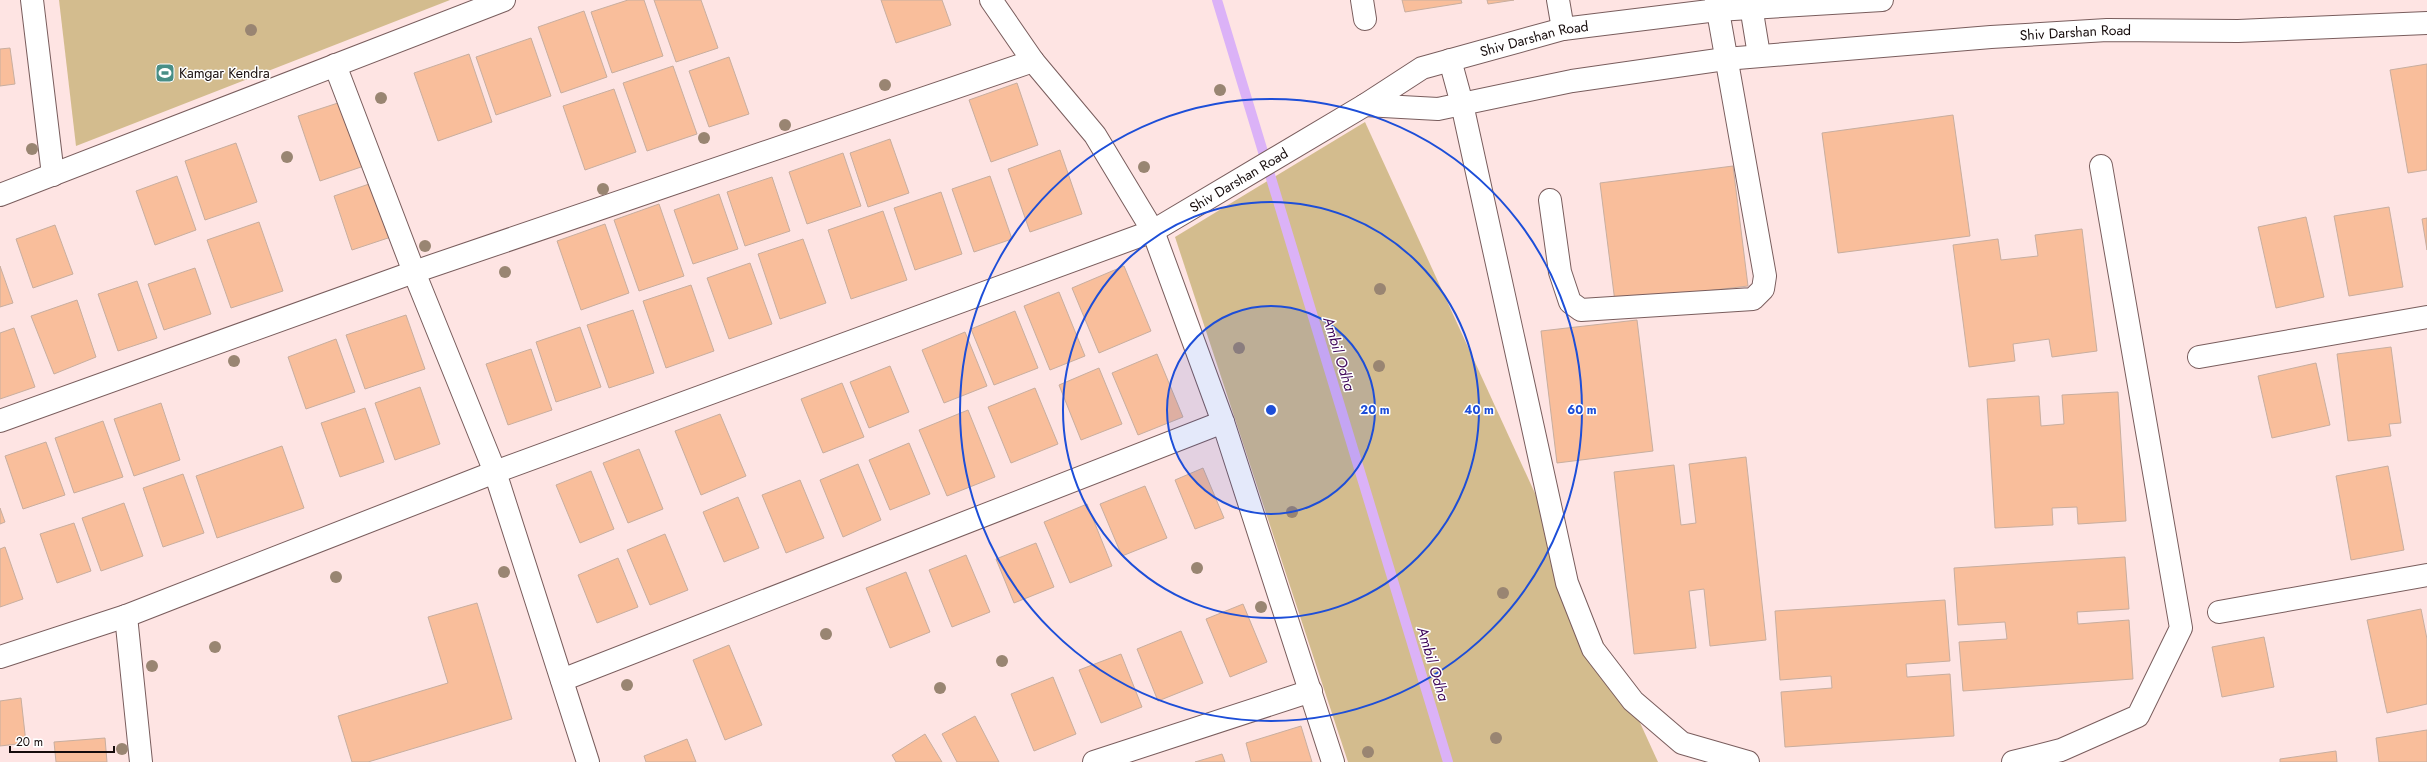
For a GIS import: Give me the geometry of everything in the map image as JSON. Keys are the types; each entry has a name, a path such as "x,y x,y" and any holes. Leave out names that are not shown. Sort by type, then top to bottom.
{"street":[{"path":"32,0 53,174"},
{"path":"0,195 504,0"},
{"path":"991,0 1033,61 1095,135 1153,231 1223,422 1311,690 1333,762"},
{"path":"1558,0 1563,29"},
{"name":"Shiv Darshan Road","path":"0,657 126,616 496,472 1153,231 1364,105 1422,68 1563,29 1716,5 1882,0"},
{"path":"1751,4 1759,55"},
{"path":"1550,200 1560,272 1570,302 1580,310 1753,299 1763,289 1765,276 1716,5"},
{"name":"Shiv Darshan Road","path":"1364,105 1438,109 1572,81 1725,59 1991,37 2108,30 2238,31 2427,23"},
{"path":"1450,60 1462,104 1567,583 1593,649 1633,701 1682,743 1748,762"},
{"path":"0,422 414,272 1033,61"},
{"path":"335,65 414,272 496,472 588,762"},
{"path":"2013,762 2061,750 2138,716 2182,628 2101,166"},
{"path":"2199,357 2427,317"},
{"path":"562,680 1223,422"},
{"path":"2219,612 2427,575"},
{"path":"126,616 141,762"},
{"path":"1107,759 1311,690"}],"shaded area":[{"name":"Kamgar Kendra","path":"59,0 450,0 76,146"},
{"path":"1365,122 1658,762 1348,762 1175,237"}],"building":[{"path":"628,0 644,0 663,56 612,73 591,12"},
{"path":"654,0 701,0 718,48 676,62"},
{"path":"881,0 942,0 951,25 896,43"},
{"path":"1402,0 1461,0 1462,3 1405,12"},
{"path":"1487,0 1514,0 1488,4"},
{"path":"584,11 607,77 561,93 538,27"},
{"path":"531,38 551,96 496,115 476,57"},
{"path":"10,48 15,84 0,86 0,49"},
{"path":"469,54 492,122 438,141 414,73"},
{"path":"729,57 749,114 709,127 689,71"},
{"path":"2427,64 2427,170 2408,173 2390,70"},
{"path":"673,66 697,134 647,151 623,83"},
{"path":"1017,83 1038,145 991,162 969,100"},
{"path":"614,89 636,152 585,170 563,106"},
{"path":"341,102 364,166 320,181 298,116"},
{"path":"1953,115 1970,236 1838,253 1822,133"},
{"path":"890,139 909,193 868,207 850,153"},
{"path":"236,143 257,202 205,220 185,161"},
{"path":"1060,150 1082,214 1030,232 1008,169"},
{"path":"843,153 861,206 807,224 789,172"},
{"path":"1733,166 1748,286 1615,302 1600,183"},
{"path":"177,176 196,230 155,245 136,191"},
{"path":"990,176 1012,239 974,252 952,189"},
{"path":"772,177 790,231 745,246 727,192"},
{"path":"375,182 394,236 352,250 334,196"},
{"path":"941,192 962,254 915,270 894,208"},
{"path":"719,194 738,249 693,264 674,210"},
{"path":"659,204 684,276 639,291 614,220"},
{"path":"2389,207 2403,287 2349,296 2334,216"},
{"path":"883,211 907,280 851,299 828,230"},
{"path":"2306,217 2324,297 2276,308 2258,227"},
{"path":"2427,218 2427,250 2422,219"},
{"path":"259,222 283,291 231,308 207,240"},
{"path":"605,224 629,293 581,310 557,241"},
{"path":"55,225 73,274 33,288 16,239"},
{"path":"2082,229 2097,351 2052,357 2049,339 2013,344 2015,361 1969,367 1953,245 1998,239 2001,260 2038,256 2035,235"},
{"path":"803,239 826,303 780,319 758,254"},
{"path":"750,263 772,324 729,339 707,278"},
{"path":"0,266 13,303 0,307"},
{"path":"1124,266 1151,331 1099,353 1072,288"},
{"path":"195,268 211,314 164,330 148,284"},
{"path":"137,281 157,338 118,351 98,294"},
{"path":"691,285 714,351 666,368 643,301"},
{"path":"1059,292 1085,356 1050,370 1024,306"},
{"path":"77,300 96,357 54,374 31,316"},
{"path":"633,310 654,373 609,388 587,325"},
{"path":"1015,311 1038,368 994,385 971,329"},
{"path":"406,315 425,369 365,389 346,335"},
{"path":"1637,320 1653,451 1557,463 1541,331"},
{"path":"580,327 601,387 556,402 536,342"},
{"path":"14,328 35,387 0,399 0,333"},
{"path":"965,332 987,386 944,403 922,350"},
{"path":"336,339 355,392 306,409 288,357"},
{"path":"2391,347 2401,423 2389,424 2391,436 2348,441 2337,354"},
{"path":"531,349 552,410 508,425 486,364"},
{"path":"1157,354 1183,417 1138,435 1112,373"},
{"path":"2316,363 2330,425 2272,438 2258,376"},
{"path":"890,366 909,412 869,428 850,382"},
{"path":"1099,368 1122,424 1081,440 1059,385"},
{"path":"842,383 864,437 823,453 801,399"},
{"path":"420,387 440,444 395,460 375,403"},
{"path":"1035,388 1058,444 1011,463 988,407"},
{"path":"2118,392 2126,521 2078,524 2077,507 2052,508 2053,525 1995,528 1987,399 2039,396 2041,426 2064,424 2062,395"},
{"path":"161,403 180,460 134,476 114,419"},
{"path":"365,408 384,462 340,477 321,423"},
{"path":"968,410 995,477 947,496 919,430"},
{"path":"720,414 746,476 701,495 675,431"},
{"path":"103,421 123,477 74,493 55,438"},
{"path":"46,442 65,495 23,509 5,456"},
{"path":"909,443 930,494 890,510 869,460"},
{"path":"282,446 304,508 217,538 196,476"},
{"path":"639,449 663,509 628,523 603,463"},
{"path":"1746,457 1766,640 1710,646 1704,589 1689,591 1696,648 1634,654 1614,472 1674,465 1681,525 1696,523 1689,464"},
{"path":"858,464 881,520 843,537 820,480"},
{"path":"2388,466 2404,550 2351,560 2336,476"},
{"path":"1203,468 1224,518 1195,529 1175,480"},
{"path":"591,471 614,529 580,543 556,485"},
{"path":"183,474 204,533 163,547 143,488"},
{"path":"800,480 824,538 786,553 762,495"},
{"path":"1145,486 1167,538 1122,556 1100,504"},
{"path":"738,497 759,548 724,562 703,512"},
{"path":"124,503 143,556 101,571 82,518"},
{"path":"1087,504 1112,566 1070,583 1044,522"},
{"path":"0,508 5,522 0,524"},
{"path":"74,523 91,571 57,583 40,534"},
{"path":"665,534 688,590 650,605 627,550"},
{"path":"1036,543 1054,587 1014,603 996,559"},
{"path":"5,547 23,599 0,607 0,549"},
{"path":"966,555 990,612 952,627 929,570"},
{"path":"2125,557 2129,609 2077,612 2078,624 2129,620 2133,679 1963,691 1959,642 2007,639 2005,622 1958,625 1954,568"},
{"path":"618,558 638,607 597,623 578,575"},
{"path":"906,572 930,632 890,648 866,588"},
{"path":"1945,600 1950,661 1906,664 1907,677 1950,674 1954,736 1785,747 1781,692 1832,688 1831,676 1780,680 1775,611"},
{"path":"477,603 512,719 368,762 352,762 338,716 448,683 428,617"},
{"path":"1243,604 1267,662 1230,677 1206,619"},
{"path":"2421,609 2427,639 2427,704 2387,713 2367,620"},
{"path":"1181,631 1203,683 1158,701 1137,649"},
{"path":"2264,637 2274,687 2222,697 2212,647"},
{"path":"729,645 762,725 725,740 693,660"},
{"path":"1121,654 1142,707 1101,723 1079,670"},
{"path":"1053,677 1076,734 1034,751 1011,694"},
{"path":"21,698 26,743 0,746 0,701"},
{"path":"975,716 999,762 957,762 942,734"},
{"path":"1301,726 1312,762 1251,762 1246,743"},
{"path":"2427,730 2427,762 2379,762 2376,738"},
{"path":"925,734 942,762 896,762 892,755"},
{"path":"105,738 107,762 56,762 54,742"},
{"path":"687,739 696,762 646,762 644,756"},
{"path":"2336,751 2337,762 2280,762 2280,759"},
{"path":"1222,754 1225,762 1195,762"}],"waterway":[{"name":"Ambil Odha","path":"1217,0 1448,762"}],"place":[{"name":"Kamgar Kendra","path":"165,73"}]}
